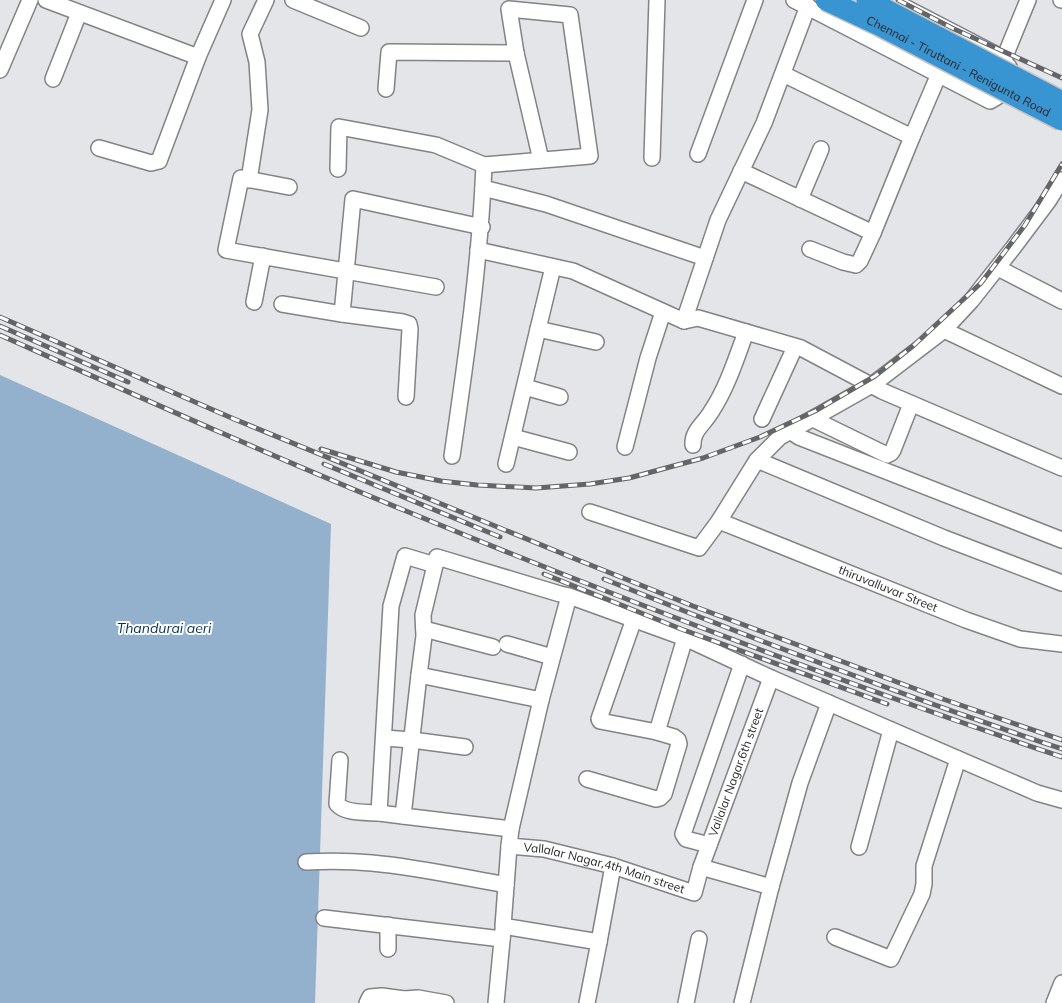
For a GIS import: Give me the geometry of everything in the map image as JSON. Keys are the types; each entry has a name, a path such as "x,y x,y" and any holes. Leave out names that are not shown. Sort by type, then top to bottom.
{"highway":[{"name":"Chennai - Tiruttani - Renigunta Road","path":"867,0 1062,102"},
{"name":"Chennai - Tiruttani - Renigunta Road","path":"809,2 879,25 1062,120"}],"street":[{"path":"0,70 30,0"},
{"path":"46,0 198,57"},
{"path":"99,148 151,163 158,161 198,57 223,0"},
{"path":"250,180 260,110 257,62 250,34 266,0"},
{"path":"293,0 361,28"},
{"path":"652,158 657,0"},
{"path":"698,154 755,0"},
{"path":"684,321 718,220 764,123 809,2 990,101 1001,96 1010,82 1010,67 1004,60 892,0"},
{"path":"1004,60 1028,0"},
{"path":"338,169 340,127 436,145 484,165 590,156 570,15 548,6 509,8 516,53 541,160"},
{"path":"54,79 79,13"},
{"path":"386,89 389,52 516,53"},
{"path":"783,74 912,137"},
{"path":"810,249 843,262 856,265 860,262 874,234 939,74"},
{"path":"800,199 820,149"},
{"path":"452,456 469,343 482,227 484,165"},
{"path":"741,171 874,234"},
{"path":"289,187 241,178 226,250 436,287"},
{"path":"590,512 699,548 719,521 757,460 780,437 872,385 944,330 998,268 1049,200 1060,180"},
{"path":"483,188 546,204 705,258"},
{"path":"342,314 353,199 482,227"},
{"path":"478,250 573,271 684,321 698,318 795,347 911,404 1062,468"},
{"path":"254,302 263,256"},
{"path":"506,464 553,267"},
{"path":"998,268 1062,301"},
{"path":"282,304 408,324 410,328 406,397"},
{"path":"625,447 662,312"},
{"path":"538,329 596,342"},
{"path":"944,330 1062,386"},
{"path":"694,446 693,438 695,433 718,402 746,332"},
{"path":"762,419 795,347"},
{"path":"525,388 560,397"},
{"path":"813,419 887,455 893,450 911,404"},
{"path":"791,432 799,437 1062,540"},
{"path":"513,436 569,452"},
{"path":"757,460 944,538 1062,583"},
{"name":"thiruvalluvar Street","path":"719,521 1020,640 1062,644"},
{"path":"379,813 391,606 406,556 435,565"},
{"path":"403,816 424,629 423,616 437,557 569,596 685,638 771,678 958,759 1037,792 1062,800"},
{"name":"Vallalar Nagar,4th Main street","path":"569,596 541,700 511,829 509,846 544,849 613,866 694,893 701,867"},
{"path":"587,779 650,797 660,798 664,794 678,740 656,732 600,721 599,719 634,619"},
{"path":"424,629 552,657"},
{"path":"656,732 685,638"},
{"path":"709,845 686,839 683,834 742,664"},
{"path":"418,675 541,700"},
{"name":"Vallalar Nagar,6th street","path":"701,867 771,678"},
{"path":"742,1003 771,887 800,783 829,703"},
{"path":"859,847 891,730"},
{"path":"384,738 465,747"},
{"path":"835,937 891,959 922,894 924,866 958,759"},
{"path":"340,760 337,804 340,808 511,829"},
{"path":"496,1003 509,846"},
{"path":"306,862 346,861 380,864 506,885"},
{"path":"587,1003 613,866"},
{"path":"701,867 771,887"},
{"path":"324,918 388,925 502,932 599,942"},
{"path":"388,925 388,949"},
{"path":"686,1003 699,939"},
{"path":"1054,1003 1062,983"},
{"path":"367,1003 370,997 382,996 404,1001 418,998 445,1003"}],"water":[{"name":"Thandurai aeri","path":"0,375 331,524 315,1003 0,1003"}],"railway":[{"path":"898,0 952,28 1062,78"},
{"path":"321,449 396,472 441,481 536,488 590,484 629,478 703,458 760,437 815,411 875,376 913,346 981,283 1025,225 1062,164"},
{"path":"0,317 234,419 693,606 940,698 1062,740"},
{"path":"0,326 128,382"},
{"path":"0,335 304,468 569,576 814,670 1062,757"},
{"path":"324,464 500,537"},
{"path":"544,574 681,629 887,704"},
{"path":"604,579 832,667 1062,749"}]}
